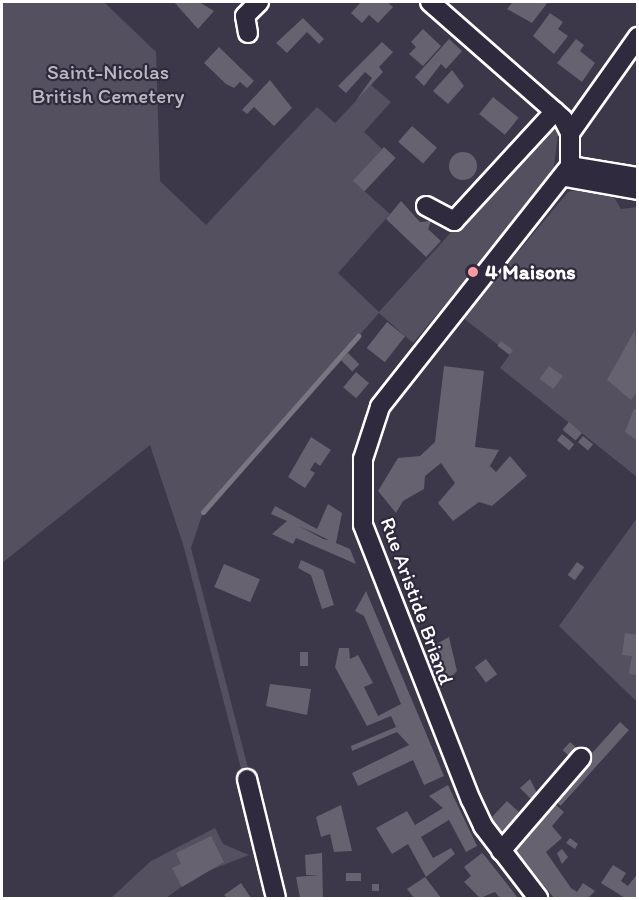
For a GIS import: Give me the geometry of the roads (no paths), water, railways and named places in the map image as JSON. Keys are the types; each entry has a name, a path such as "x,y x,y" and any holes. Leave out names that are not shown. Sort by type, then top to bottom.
{"street":[{"path":"248,33 245,16 259,2"},
{"path":"430,2 562,121 567,172"},
{"path":"426,206 454,221 562,121 638,37"},
{"path":"567,172 638,177"},
{"path":"567,172 638,190"},
{"name":"Rue Aristide Briand","path":"538,898 501,851 471,800 369,547 360,504 363,459 368,434 392,390 567,172"},
{"path":"501,851 581,758"},
{"path":"247,779 276,898"}],"waterway":[{"path":"203,512 358,336"}],"place":[{"name":"4 Maisons","path":"473,272"}],"park label":[{"name":"Saint-Nicolas British Cemetery","path":"108,84"}]}
